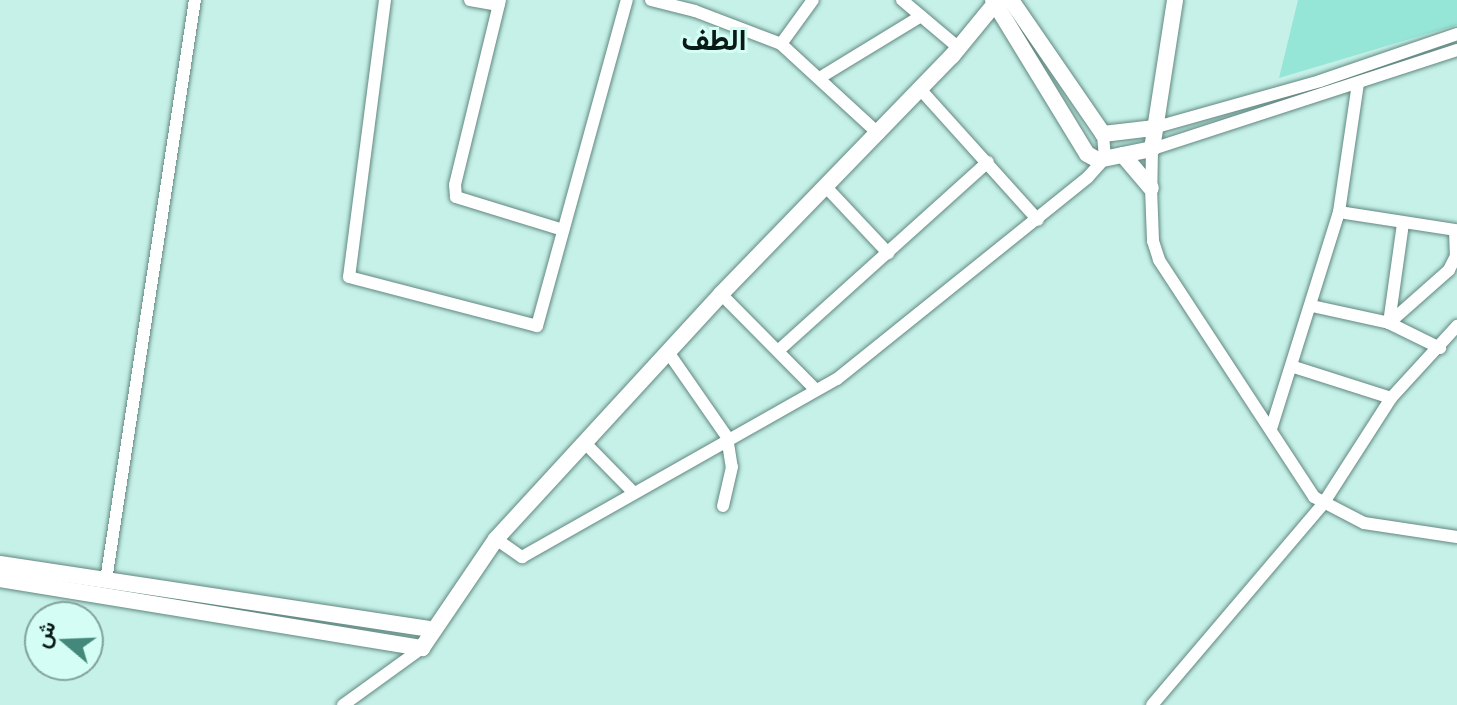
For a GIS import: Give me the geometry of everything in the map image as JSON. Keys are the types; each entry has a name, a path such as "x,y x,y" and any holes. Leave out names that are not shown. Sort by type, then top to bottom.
{"main road":[{"path":"999,1 1087,154 1105,158 1152,149 1175,0"},
{"path":"999,1 1103,134 1153,128"},
{"path":"0,579 422,648 496,539 721,294 879,134 999,1"},
{"path":"1123,155 1151,188"},
{"path":"0,564 434,630"}],"street":[{"path":"106,580 195,0"},
{"path":"385,0 349,277 537,326 627,0"},
{"path":"470,0 499,3 455,185 456,197 563,230"},
{"path":"651,0 697,5 781,44 821,77 879,134"},
{"path":"781,44 813,0"},
{"path":"902,0 959,48"},
{"path":"821,77 921,16"},
{"path":"1153,128 1320,81 1457,34"},
{"path":"1457,50 1152,149 1151,188 1159,260 1323,504 1364,523 1457,537"},
{"path":"1271,429 1294,367 1339,212 1358,83"},
{"path":"920,89 1038,220"},
{"path":"496,539 522,557 727,437 816,390 1038,220 1105,158 1103,134"},
{"path":"779,350 988,162"},
{"path":"826,187 888,253"},
{"path":"1339,212 1456,230 1456,256 1449,270 1389,323"},
{"path":"1389,323 1403,224"},
{"path":"721,294 816,390"},
{"path":"1312,306 1389,323 1440,348"},
{"path":"1152,705 1323,504 1391,398 1457,326"},
{"path":"668,352 727,437 732,467 723,506"},
{"path":"1294,367 1391,398"},
{"path":"586,444 633,492"},
{"path":"343,705 422,648"}],"green space":[{"path":"1298,0 1457,0 1457,25 1279,78"}],"district":[{"name":"الطف","path":"714,39"}]}
